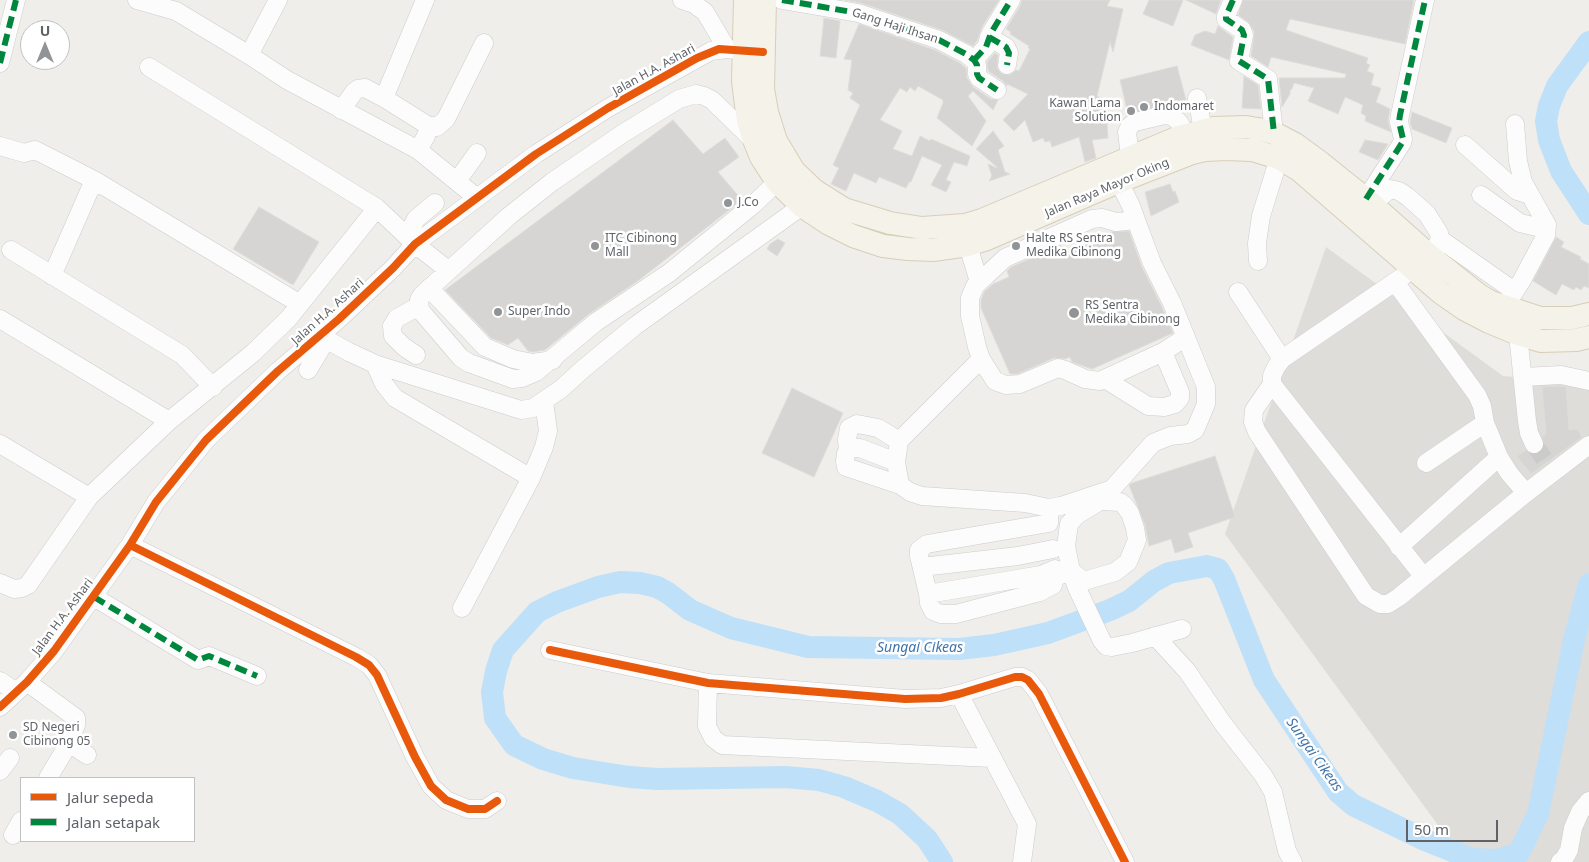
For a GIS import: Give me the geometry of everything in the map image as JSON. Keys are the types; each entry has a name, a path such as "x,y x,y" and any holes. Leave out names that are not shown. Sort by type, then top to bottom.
{"main road":[{"name":"Jalan Raya Mayor Oking","path":"745,0 743,81 754,140 761,157 779,185 802,206 828,224 853,236 883,246 908,249 933,250 968,245 986,240 1114,174 1130,156 1194,133 1246,127 1274,133 1295,144 1369,201 1428,255 1479,295 1509,299 1547,318 1572,318 1589,314"},
{"name":"Jalan Raya Mayor Oking","path":"765,0 744,51 763,90 767,112 776,141 794,171 814,190 844,209 890,223 922,228 965,225 1114,174 1205,150 1252,150 1279,158 1428,255 1441,293 1489,322 1541,341 1576,340 1589,336"}],"street":[{"path":"0,64 16,0"},
{"path":"137,0 177,6 287,80 418,150 476,197"},
{"path":"249,54 278,0"},
{"path":"384,98 426,0"},
{"path":"682,0 694,4 705,12 744,51"},
{"name":"Gang Haji Ihsan","path":"782,0 858,14 903,27 939,40 974,60"},
{"path":"997,90 979,78 977,64 974,60 986,47 989,37 1011,0"},
{"path":"1233,0 1226,19 1242,30 1244,35 1239,61 1268,79 1274,133"},
{"path":"1369,201 1402,143 1400,115 1425,0"},
{"path":"989,37 1006,47 1009,53 1007,65"},
{"path":"341,110 354,92 365,88 427,125 437,127 446,119 484,43"},
{"name":"Jalan H.A. Ashari","path":"0,707 22,687 54,651 130,545 156,502 206,440 278,371 323,338 393,268 411,240 536,154 608,108 711,51 744,51"},
{"path":"149,67 377,208 411,240 448,270"},
{"path":"416,355 393,336 392,326 397,318 418,306 422,295 429,288 509,216 552,182 622,134 679,100 696,94 712,100 754,140"},
{"path":"1130,156 1127,132 1135,122 1165,115 1172,116 1194,133 1198,98"},
{"path":"608,108 622,134"},
{"path":"1509,299 1522,280 1546,235 1547,225 1523,182 1518,161 1516,124"},
{"path":"418,150 426,136 427,125"},
{"path":"1465,145 1517,191 1530,195"},
{"path":"0,146 24,153 35,150 94,180 300,304"},
{"path":"456,181 477,153"},
{"path":"1258,261 1257,243 1261,216 1279,158"},
{"path":"1114,174 1131,206 1152,262 1172,303 1206,387 1206,404 1199,424 1195,430 1188,434 1170,436 1153,443 1116,495 1100,501 1077,514 1069,524 1060,572 1052,585 1040,592 956,614 941,614 933,611 929,603 919,550 927,544 1049,516 1061,506 1116,495"},
{"path":"52,276 94,180"},
{"path":"418,306 424,318 461,358 513,379 522,378 536,372 553,360 596,322 668,273 779,185"},
{"path":"1369,201 1390,189 1399,191 1427,214 1439,233 1428,255 1395,282 1282,359 1276,366 1272,376 1272,384 1254,410 1253,422 1257,432 1366,596 1373,602 1388,604 1399,598 1423,576 1526,494 1550,468 1589,445"},
{"path":"1481,194 1520,223 1537,227 1547,225"},
{"path":"411,240 416,219 435,204"},
{"path":"308,370 323,338 375,364 520,410 533,408 544,402 635,326 802,206"},
{"path":"0,583 14,589 28,585 90,496 169,421 213,387 273,334 300,304 377,208"},
{"path":"1136,220 1116,222 1102,218 1092,219 1005,258 972,290 970,316 981,359 995,381 1006,384 1020,384 1058,368 1086,379 1100,381 1163,352 1186,337"},
{"path":"968,245 979,282"},
{"path":"11,250 182,355 213,387"},
{"path":"1395,282 1477,395 1482,406 1485,423 1499,457 1526,494"},
{"path":"429,288 485,347 513,359 533,363 553,360"},
{"path":"1238,292 1282,359"},
{"path":"0,319 169,421"},
{"path":"1518,334 1527,421 1529,433 1534,444"},
{"path":"1106,379 1148,406 1164,407 1175,404 1180,398 1180,392 1163,352"},
{"path":"900,485 896,462 899,441 981,359"},
{"path":"375,364 384,384 395,398 530,478"},
{"path":"1523,377 1561,375 1589,381"},
{"path":"1272,384 1423,576"},
{"path":"1144,385 1156,407"},
{"path":"462,608 530,478 547,440 548,431 544,402"},
{"path":"1426,463 1485,423"},
{"path":"899,441 878,428 857,424 849,428 846,467 900,485 910,492 922,496 1024,503 1049,516"},
{"path":"0,444 90,496"},
{"path":"848,451 853,448 860,448 896,462"},
{"path":"1399,547 1499,457"},
{"path":"928,594 1060,572 1084,581 1115,572 1128,562 1137,540 1130,514 1116,495"},
{"path":"1049,516 1052,549 1060,572 1077,588 1106,646 1112,647 1182,629"},
{"path":"130,545 356,656 369,665 377,674 431,786 446,800 468,809 485,809 498,801"},
{"path":"922,567 1018,556 1052,549"},
{"path":"94,597 198,660 209,656 257,676"},
{"path":"1155,636 1187,671 1224,725 1264,775 1273,792 1287,851 1293,862"},
{"path":"550,650 708,684 905,699 941,698 1015,676 1022,677 1028,680 1039,694 1125,862"},
{"path":"0,681 22,687 76,718 76,725 69,743 49,777"},
{"path":"708,684 706,726 713,738 722,745 992,758"},
{"path":"959,694 1027,824 1022,862"},
{"path":"69,743 87,755"},
{"path":"1560,862 1569,850 1573,828 1586,810"}],"shaded area":[{"path":"1326,247 1503,376 1589,383 1589,862 1465,862 1225,534"}],"building":[{"path":"845,0 999,0 982,27 973,46 942,30 861,3"},
{"path":"1022,0 1110,0 1107,6 1123,9 1113,52 1110,42 1097,96 1109,101 1101,123 1107,123 1108,138 1092,140 1096,158 1085,162 1079,137 1052,147 1050,141 1045,142 1043,138 1033,142 1025,120 1014,131 1003,120 1028,94 1007,84 1007,86 988,71 987,62 995,53 998,55 997,68 1001,73 1010,75 1016,70 1019,71 1030,49 1028,48 1029,46 1010,34 1011,32 1006,29"},
{"path":"1149,0 1183,0 1173,26 1143,14"},
{"path":"1186,0 1221,0 1216,14"},
{"path":"1243,0 1414,0 1405,44 1290,19 1286,30 1368,58 1366,63 1370,65 1367,71 1374,74 1371,85 1381,88 1376,102 1390,109 1388,121 1391,132 1365,121 1366,116 1361,113 1363,105 1345,97 1338,114 1308,101 1314,88 1294,83 1282,107 1279,78 1345,78 1346,74 1271,57 1268,67 1251,56 1254,31 1248,22 1238,15"},
{"path":"824,18 840,21 836,58 820,56"},
{"path":"859,24 935,50 960,63 966,68 967,78 973,87 991,99 998,100 993,110 973,91 968,96 986,121 972,146 937,118 943,100 918,86 915,91 910,87 907,92 900,88 880,120 902,131 893,149 912,156 920,136 970,156 967,166 954,162 946,180 951,182 946,192 931,185 942,165 922,156 911,182 909,182 906,188 879,177 876,183 854,173 846,191 831,184 839,168 833,165 860,105 850,98 853,93 848,90 852,60 844,59"},
{"path":"1218,26 1233,37 1229,60 1191,45 1195,35 1205,31 1215,34"},
{"path":"1177,66 1186,100 1128,114 1120,80"},
{"path":"1244,76 1258,85 1261,109 1242,108"},
{"path":"1412,112 1452,128 1446,143 1412,129 1410,122"},
{"name":"ITC Cibinong Mall","path":"673,120 703,154 725,138 739,157 718,172 742,200 639,280 589,314 545,350 533,352 528,351 518,338 508,345 491,338 445,290"},
{"path":"993,131 1004,146 998,150 1005,172 1010,174 989,181 992,176 988,164 997,167 976,149"},
{"path":"1365,140 1388,144 1378,160 1359,152"},
{"path":"1170,184 1179,202 1151,216 1145,192"},
{"path":"259,207 319,242 293,285 233,249"},
{"name":"RS Sentra Medika Cibinong","path":"1129,231 1142,267 1173,333 1092,369 1072,362 1070,357 1065,359 1054,358 1017,374 1010,374 981,308 984,292 993,284 1009,277 1007,271 1011,267 1061,245 1064,252 1111,232"},
{"path":"1556,237 1564,242 1561,247 1581,257 1580,259 1589,264 1589,288 1584,286 1581,290 1576,287 1574,290 1562,284 1556,295 1533,281"},
{"path":"778,239 785,243 777,256 767,249 770,244"},
{"path":"1542,387 1566,387 1569,430 1577,429 1582,437 1531,474 1517,456 1526,450 1533,455 1543,450 1545,445 1542,437 1546,434"},
{"path":"792,388 843,413 814,477 762,453"},
{"path":"1215,456 1235,517 1188,533 1193,547 1175,553 1171,539 1149,546 1145,525 1129,485"}],"waterway":[{"name":"Sungai Cikeas","path":"1589,42 1557,86 1549,106 1546,121 1549,140 1561,171 1589,214"},
{"name":"Sungai Cikeas","path":"942,862 927,839 900,814 877,801 844,787 819,780 785,777 658,779 629,777 573,768 543,759 514,745 495,718 492,692 503,650 537,612 557,602 598,587 620,582 640,583 657,587 690,610 731,628 808,647 959,649 994,645 1048,633 1129,601 1154,581 1169,573 1207,566 1218,569 1224,579 1264,680 1338,792 1353,805 1425,840 1472,859 1498,860 1519,853 1538,814 1574,640 1589,584"}],"tunnel":[{"path":"1534,444 1547,463"}],"marked path":[{"path":"0,63 16,0"},
{"path":"782,0 858,13 939,40 974,60 977,65 979,78 997,90"},
{"path":"974,60 986,47 991,33 1011,0"},
{"path":"1233,0 1226,19 1242,30 1244,35 1239,61 1268,79 1274,133"},
{"path":"1366,199 1402,143 1400,115 1425,0"},
{"path":"989,37 1006,47 1009,53 1007,65"},
{"path":"94,597 198,660 209,656 257,676"}],"cycle path":[{"path":"0,707 27,682 54,651 130,545 156,502 206,440 278,371 339,319 393,268 415,244 536,154 608,108 697,58 719,49 763,52"},
{"path":"130,545 369,665 377,675 415,757 431,786 446,800 468,809 485,809 497,801"},
{"path":"550,650 708,683 905,699 941,698 1015,677 1022,677 1028,680 1039,694 1125,862"}],"place":[{"name":"Indomaret","path":"1144,107"},
{"name":"Kawan Lama Solution","path":"1131,111"},
{"name":"J.Co","path":"728,203"},
{"name":"ITC Cibinong Mall","path":"595,246"},
{"name":"Halte RS Sentra Medika Cibinong","path":"1016,246"},
{"name":"Super Indo","path":"498,312"},
{"name":"RS Sentra Medika Cibinong","path":"1074,313"},
{"name":"SD Negeri Cibinong 05","path":"13,735"}]}
